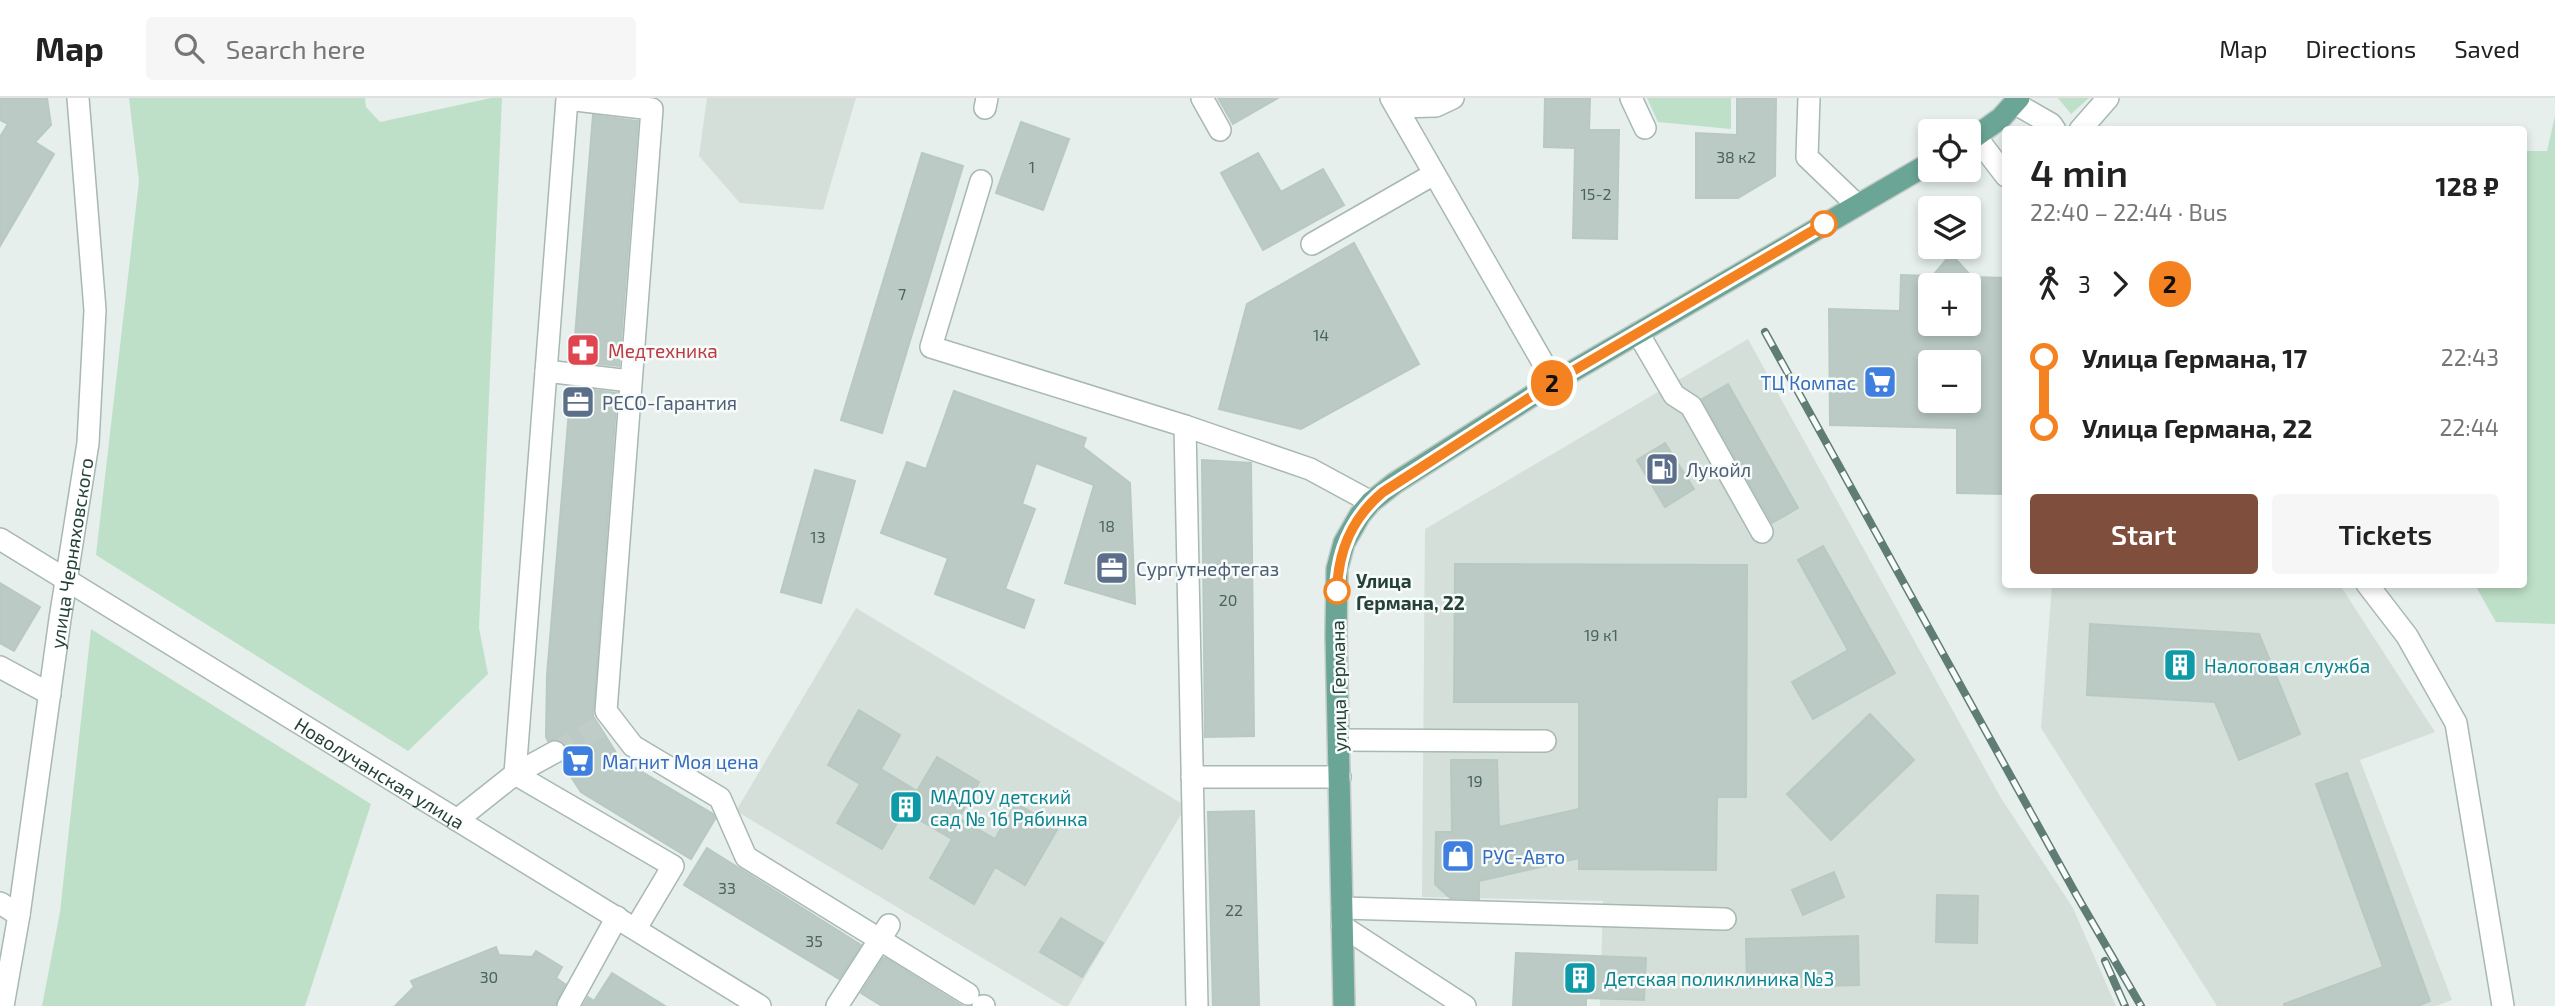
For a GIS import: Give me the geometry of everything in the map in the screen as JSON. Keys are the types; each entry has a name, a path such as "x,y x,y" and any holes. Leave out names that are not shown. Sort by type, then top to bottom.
{"main road":[{"path":"1981,132 2018,101"},
{"name":"улица Германа","path":"1344,1006 1338,569 1344,543 1351,530 1371,502 1395,483 1554,382 1918,170"}],"street":[{"name":"улица Черняховского","path":"4,1006 88,443 95,310 78,98"},
{"path":"1202,98 1220,130"},
{"path":"1394,103 1436,106 1453,98"},
{"path":"1631,98 1645,128"},
{"path":"1809,98 1807,157 1857,205"},
{"path":"2084,126 2108,98"},
{"path":"515,774 567,99 652,109 606,723 633,746 720,799 746,857 885,931 978,1002"},
{"path":"2018,101 2053,126"},
{"path":"1394,103 1554,382"},
{"path":"1981,149 2002,172"},
{"path":"1312,244 1434,174"},
{"path":"981,181 931,346 1185,426 1310,469 1371,502"},
{"path":"1638,333 1674,395 1690,406 1762,532"},
{"path":"545,370 630,380"},
{"path":"1185,426 1198,1006"},
{"name":"Новолучанская улица","path":"0,539 760,1006"},
{"path":"2370,588 2407,636 2456,723 2503,1006"},
{"path":"0,667 50,694"},
{"path":"1339,740 1545,741"},
{"path":"457,820 515,774 555,752"},
{"path":"515,774 673,866 636,928"},
{"path":"1192,777 1340,777"},
{"path":"0,903 19,915"},
{"path":"568,1006 617,917"},
{"path":"1342,917 1725,919"},
{"path":"1342,917 1465,1006"},
{"path":"837,1006 885,931"}],"shaded area":[{"path":"707,98 856,98 823,210 740,203 699,156"},
{"path":"1748,339 2001,798 2073,908 2116,1006 1600,1006 1603,901 1422,897 1425,529"},
{"path":"2052,588 2342,588 2435,732 2360,760 2452,1000 2436,1006 2217,1006 2041,728"},
{"path":"856,608 1186,806 1068,1006 1063,1006 736,811"}],"green space":[{"path":"129,98 365,98 366,107 380,122 491,98 502,98 479,628 488,674 408,751 96,555 139,181"},
{"path":"1647,98 1731,98 1731,129 1658,122"},
{"path":"2058,98 2089,98 2071,114"},
{"path":"2555,116 2555,624 2496,622 2477,588 2527,588 2527,151 2547,151"},
{"path":"91,629 371,804 305,1006 42,1006 60,912"}],"building":[{"path":"0,98 47,98 51,125 35,142 54,154 0,246 0,137 8,124 0,120"},
{"path":"1218,98 1278,98 1233,124"},
{"path":"1545,98 1590,98 1589,130 1619,130 1617,239 1573,238 1575,148 1544,147"},
{"path":"1737,98 1776,98 1775,176 1738,198 1696,198 1696,133 1737,135"},
{"path":"593,115 638,121 619,366 573,361"},
{"path":"1021,122 1069,139 1043,210 996,193"},
{"path":"922,153 963,166 882,433 841,420"},
{"path":"1258,153 1281,192 1323,169 1344,205 1263,250 1221,173"},
{"path":"1354,243 1419,364 1301,429 1219,409 1247,304"},
{"name":"ТЦ Компас","path":"1947,259 1956,259 1968,273 1935,273"},
{"name":"ТЦ Компас","path":"1901,275 1918,276 1918,336 1981,336 1981,277 2002,278 2002,494 1957,493 1957,428 1830,425 1829,309 1900,311"},
{"path":"1728,384 1798,508 1772,523 1702,399"},
{"path":"571,387 617,393 593,716 620,759 713,814 715,819 691,859 581,792 562,763 568,753 566,745 556,739 548,741 546,737 547,675"},
{"path":"954,391 1086,438 1083,447 1130,483 1135,604 1065,583 1094,485 1036,463 1022,504 1035,509 1005,589 1034,600 1024,628 935,594 948,558 881,533 907,462 926,469"},
{"path":"1665,443 1694,489 1665,507 1637,460"},
{"path":"1202,460 1251,463 1254,736 1205,737"},
{"path":"815,470 855,481 821,603 781,592"},
{"path":"1823,546 1895,673 1813,719 1792,682 1848,650 1798,560"},
{"path":"1455,564 1747,565 1746,797 1717,797 1716,870 1579,869 1579,858 1479,881 1479,899 1450,898 1435,884 1436,832 1452,832 1451,760 1497,760 1499,827 1579,809 1579,702 1454,702"},
{"path":"0,583 40,607 14,651 0,643"},
{"name":"Налоговая служба","path":"2090,624 2259,634 2300,734 2239,760 2215,702 2087,695"},
{"name":"МАДОУ детский сад № 16 Рябинка","path":"859,710 900,735 881,769 917,791 937,757 979,782 959,818 995,839 1016,803 1058,828 1025,885 995,867 974,904 930,878 952,839 904,811 882,849 837,823 860,784 828,765"},
{"path":"1870,714 1914,760 1831,840 1787,794"},
{"path":"2347,773 2430,1001 2417,1006 2284,1006 2383,967 2316,784"},
{"path":"1254,811 1259,1006 1213,1006 1208,812"},
{"path":"707,848 861,945 839,979 684,885"},
{"path":"1834,872 1844,897 1803,915 1792,890"},
{"path":"1937,895 1978,896 1977,943 1936,942"},
{"path":"1061,918 1103,943 1082,977 1040,952"},
{"path":"1858,936 1859,985 1747,988 1746,939"},
{"path":"496,947 499,955 532,957 536,951 562,967 556,978 565,984 555,1006 395,1006 414,987 411,981"},
{"name":"Детская поликлиника №3","path":"1516,953 1646,958 1644,1000 1586,998 1586,1006 1513,1006"},
{"path":"883,958 962,1006 882,1006 861,993"},
{"path":"612,973 665,1006 583,1006 588,997 594,1001"}],"tunnel":[{"path":"555,752 600,727"}],"railway":[{"path":"1765,332 2077,896 2141,1006"},
{"path":"2105,961 2125,1006"}],"bus line":[{"name":"2","path":"1337,591 1338,569 1344,543 1360,515 1383,492 1554,382 1824,224"}],"place":[{"name":"Медтехника","path":"583,350"},
{"name":"ТЦ Компас","path":"1880,382"},
{"name":"РЕСО-Гарантия","path":"578,402"},
{"name":"Лукойл","path":"1662,469"},
{"name":"Сургутнефтегаз","path":"1112,568"},
{"name":"Улица Германа, 22","path":"1337,591"},
{"name":"Налоговая служба","path":"2180,665"},
{"name":"Магнит Моя цена","path":"578,761"},
{"name":"МАДОУ детский сад № 16 Рябинка","path":"906,807"},
{"name":"РУС-Авто","path":"1458,856"},
{"name":"Детская поликлиника №3","path":"1580,978"}]}
